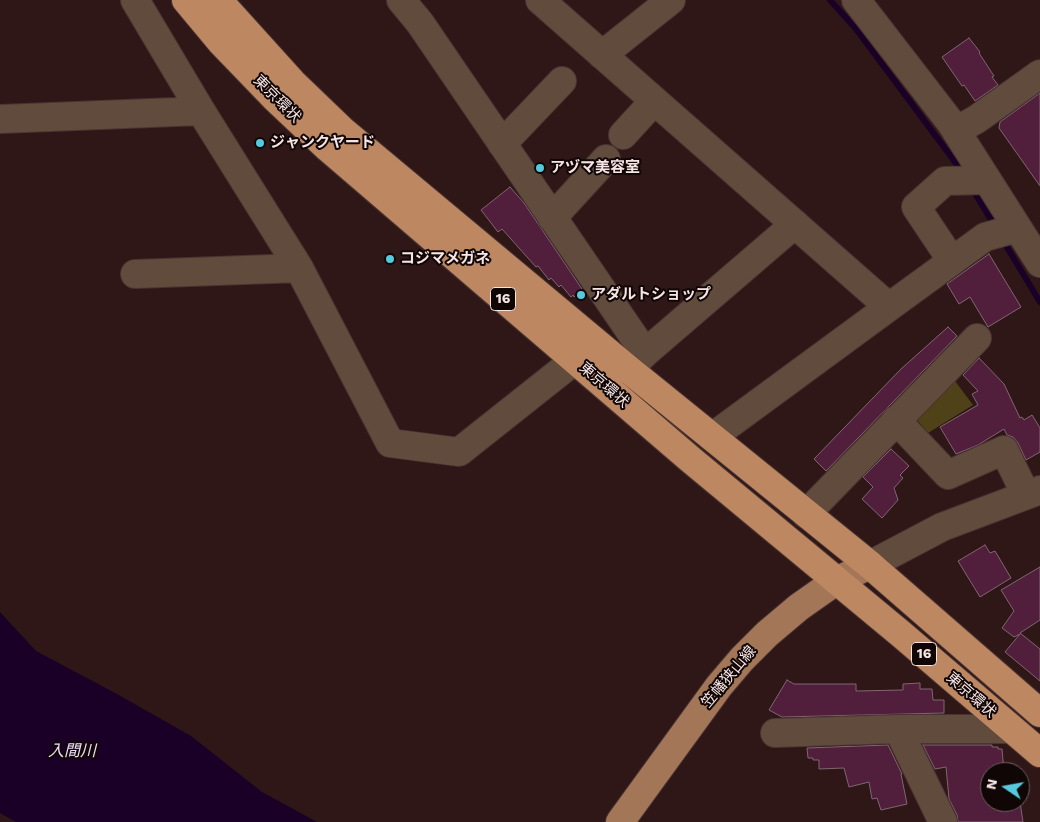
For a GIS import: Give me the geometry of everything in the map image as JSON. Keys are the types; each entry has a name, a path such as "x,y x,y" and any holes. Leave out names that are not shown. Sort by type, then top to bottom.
{"highway":[{"name":"東京環状","path":"186,0 221,42 254,77 328,148 683,453 901,634 1040,753"},
{"name":"東京環状","path":"218,0 292,82 343,131 636,361 712,437 870,565 1040,713"}],"main road":[{"name":"笠幡狭山線","path":"620,822 693,720 742,659 767,634 799,607 836,581 870,565"}],"street":[{"path":"136,0 201,111 299,268 390,443 459,452 575,360"},
{"path":"401,0 420,23 552,218 636,361 795,224"},
{"path":"540,0 889,307"},
{"path":"602,55 671,0"},
{"path":"856,0 956,131 1040,263"},
{"path":"956,131 977,119 1040,74"},
{"path":"502,144 562,81"},
{"path":"623,135 654,101"},
{"path":"0,119 201,111"},
{"path":"552,218 606,159"},
{"path":"952,261 916,207 945,181 987,180"},
{"path":"712,437 985,237 1017,228"},
{"path":"136,274 299,268"},
{"path":"806,514 977,338"},
{"path":"870,565 942,527 1033,492 1004,450 948,475 896,420"},
{"path":"898,729 943,822"},
{"path":"775,733 898,729 1010,729"}],"shaded area":[{"path":"952,377 973,405 928,433 918,421 918,413"}],"water":[{"name":"入間川","path":"0,612 36,651 191,736 262,792 317,822 16,822 0,813"}],"building":[{"path":"969,38 980,52 998,85 975,101 942,57"},
{"path":"1040,93 1040,186 999,128 1000,122"},
{"path":"510,187 524,203 582,289 574,297 573,295 571,297 561,285 559,287 551,278 549,280 502,229 498,232 481,210"},
{"path":"989,254 1021,307 988,327 970,297 959,304 947,284"},
{"path":"948,327 957,336 826,471 814,459 901,369"},
{"path":"979,358 1004,384 1020,418 1022,417 1024,420 1032,415 1040,428 1040,452 1026,460 1018,443 1013,437 1007,435 1004,429 978,445 956,454 940,427 978,405 972,394 978,391 963,375"},
{"path":"891,449 909,466 900,475 903,478 894,488 898,500 882,518 862,499 873,487 863,477"},
{"path":"985,545 990,553 995,551 1011,578 980,597 958,561"},
{"path":"1040,567 1040,620 1020,633 1040,649 1040,681 1005,652 1020,634 1014,637 1002,628 1014,611 1001,590"},
{"path":"787,680 794,684 856,684 856,691 903,690 903,684 920,683 920,689 932,689 933,700 944,700 944,713 782,717 769,710"},
{"path":"888,745 902,774 907,804 881,810 877,798 872,799 869,782 849,787 844,768 819,769 819,760 808,758 807,748"},
{"path":"923,745 992,745 992,747 1002,749 1003,762 980,762 980,812 1022,812 1023,822 958,822 957,815 949,799 946,767 935,769"}],"waterway":[{"path":"830,0 856,29 958,166"},
{"path":"976,195 996,228"},
{"path":"1002,239 1040,302"}],"place":[{"name":"ジャンクヤード","path":"260,143"},
{"name":"アヅマ美容室","path":"540,168"},
{"name":"コジマメガネ","path":"390,259"},
{"name":"アダルトショップ","path":"581,295"}]}
